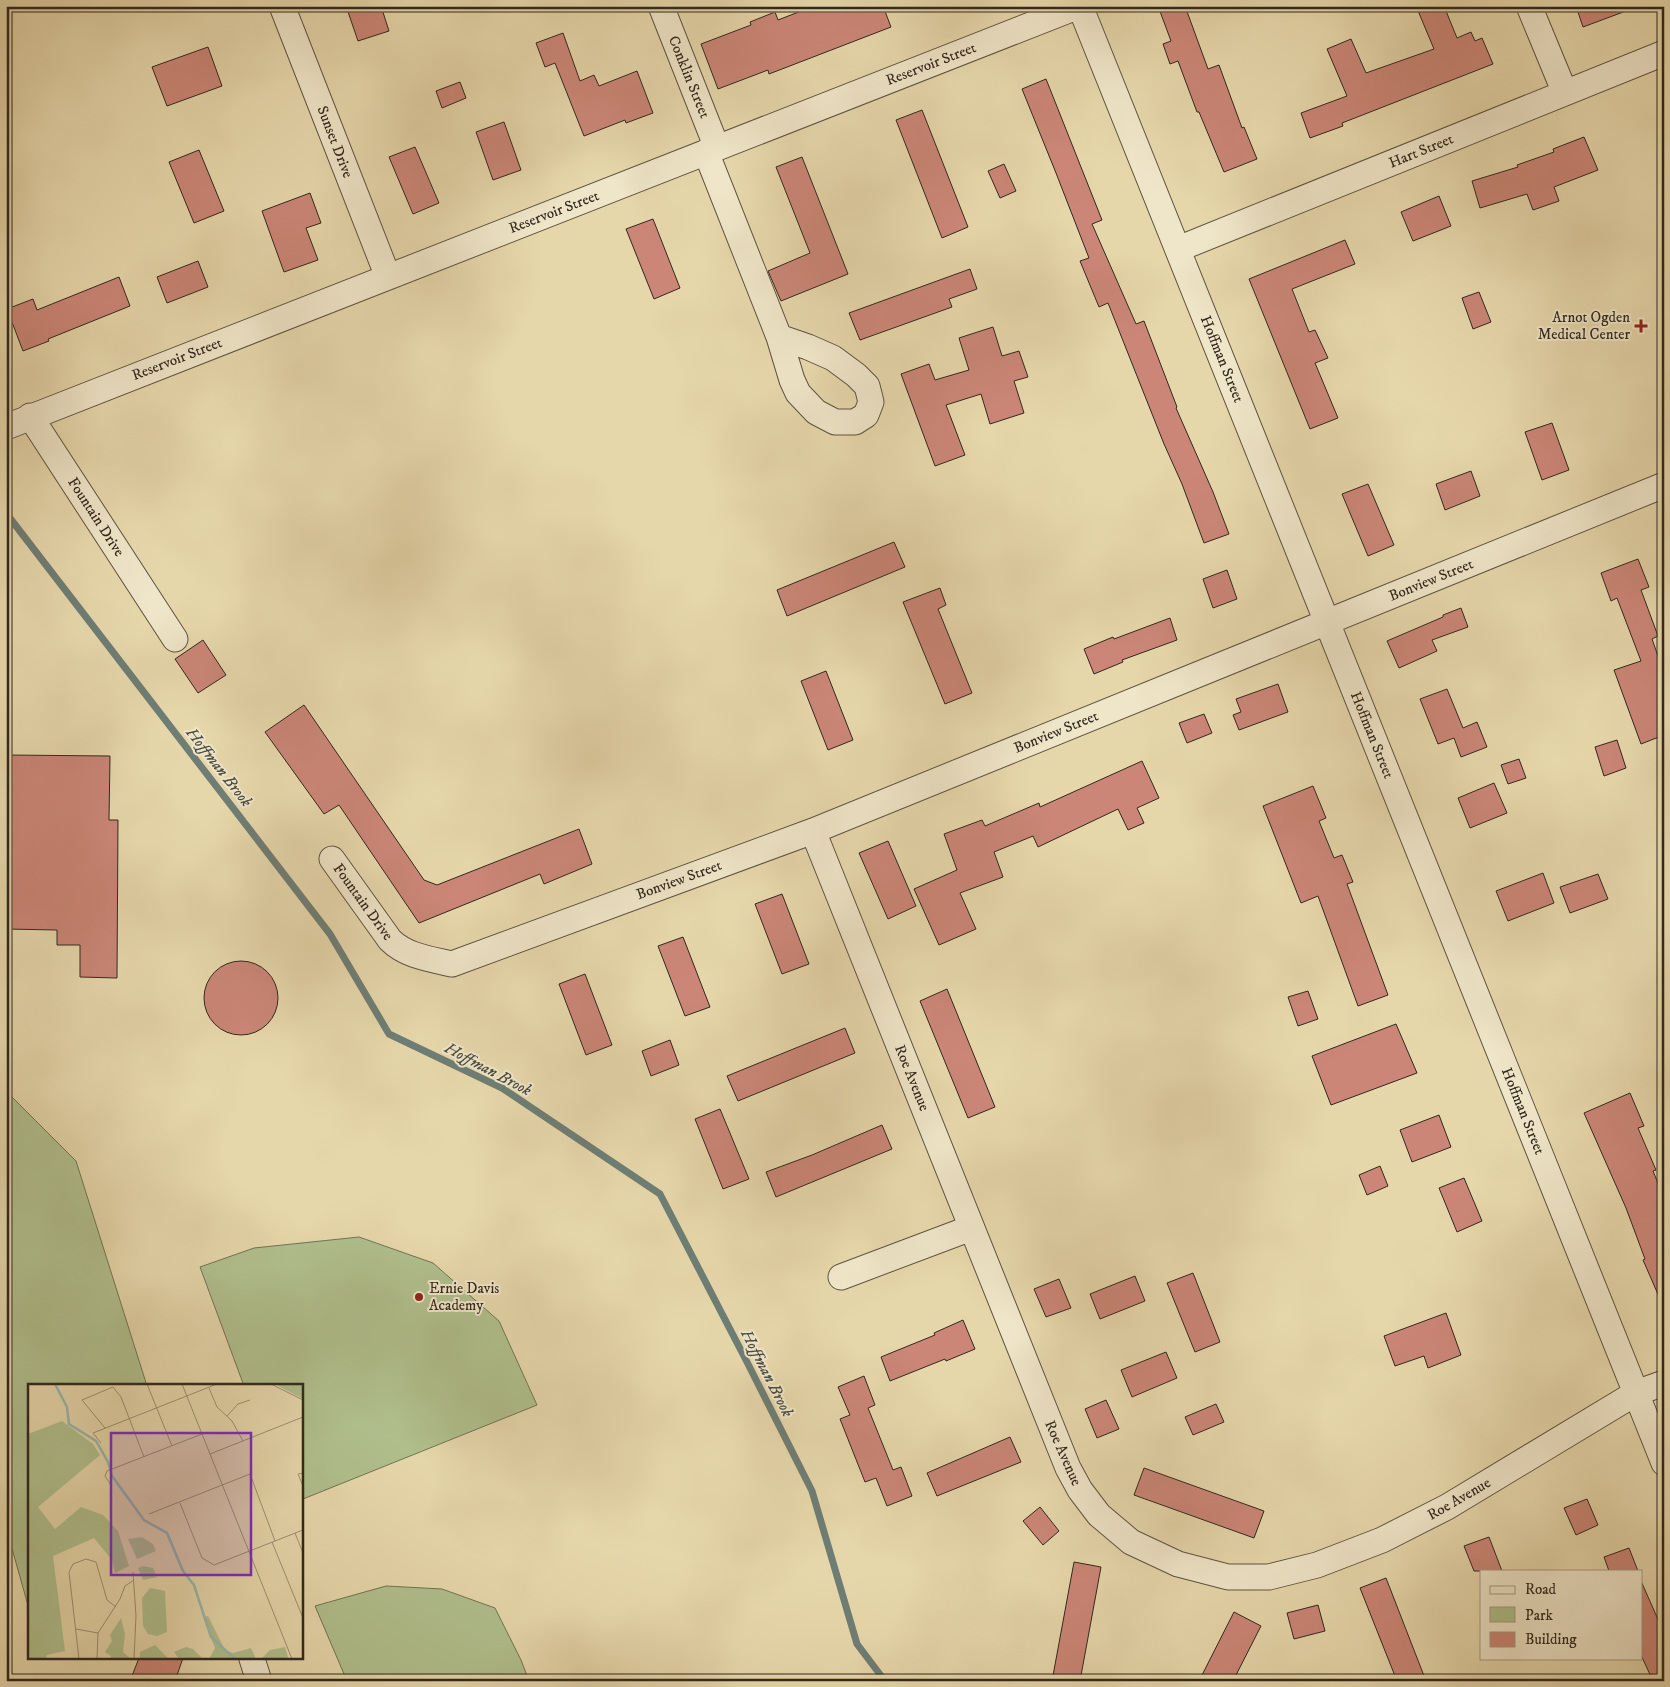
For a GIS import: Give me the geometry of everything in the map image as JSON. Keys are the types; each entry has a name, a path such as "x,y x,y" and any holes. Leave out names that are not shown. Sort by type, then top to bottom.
{"street":[{"name":"Sunset Drive","path":"282,6 388,277"},
{"name":"Conklin Street","path":"661,6 798,393 816,412 835,422 856,422 866,415 872,402 867,386 856,375 833,358 779,336"},
{"name":"Reservoir Street","path":"30,416 1080,6"},
{"name":"Hoffman Street","path":"1080,6 1664,1463"},
{"path":"1529,6 1565,93"},
{"name":"Hart Street","path":"1178,249 1664,53"},
{"path":"6,427 30,416"},
{"name":"Fountain Drive","path":"30,416 175,638"},
{"name":"Bonview Street","path":"452,964 813,831 1327,622 1661,494"},
{"name":"Roe Avenue","path":"813,831 1068,1468 1080,1490 1099,1515 1131,1542 1178,1564 1228,1577 1269,1577 1317,1565 1382,1540 1447,1507 1636,1393 1664,1383"},
{"name":"Fountain Drive","path":"332,859 397,947 410,954 452,964"},
{"path":"840,1277 971,1228"},
{"path":"252,1660 259,1681"}],"green space":[{"path":"6,1091 76,1161 146,1384 28,1384 28,1605 6,1527"},
{"path":"359,1237 433,1263 499,1321 537,1405 302,1499 302,1384 243,1384 200,1267 254,1248"},
{"path":"386,1586 442,1589 495,1608 521,1660 529,1681 347,1681 315,1606"}],"building":[{"path":"346,6 381,6 389,31 358,41"},
{"path":"814,6 883,6 891,27 769,74 768,70 718,89 701,44 751,25 750,22 775,12 778,20"},
{"path":"1158,6 1185,6 1208,69 1219,65 1242,128 1244,127 1257,159 1224,172 1199,112 1197,112 1178,61 1170,64 1163,44 1171,41"},
{"path":"1416,6 1444,6 1457,38 1471,32 1475,41 1482,38 1493,64 1342,123 1343,126 1310,138 1301,113 1347,96 1327,49 1351,39 1366,73 1434,49"},
{"path":"1576,6 1633,6 1634,8 1583,27"},
{"path":"563,33 580,81 594,75 599,86 637,71 653,113 626,123 625,120 584,136 555,63 545,67 536,43"},
{"path":"208,47 222,86 167,106 152,67"},
{"path":"1046,79 1102,220 1092,224 1136,324 1144,321 1176,408 1213,492 1229,534 1204,543 1108,303 1099,307 1080,261 1089,258 1022,89"},
{"path":"460,82 466,98 442,108 436,91"},
{"path":"922,110 968,227 942,238 896,120"},
{"path":"504,122 521,170 493,180 476,132"},
{"path":"1584,137 1598,170 1554,187 1559,201 1533,210 1527,194 1480,208 1472,181 1518,167 1517,165 1554,152 1553,149"},
{"path":"415,147 439,203 413,214 389,157"},
{"path":"199,150 224,211 194,223 169,162"},
{"path":"802,157 848,274 781,301 768,271 810,253 776,167"},
{"path":"1004,164 1016,191 1000,198 988,171"},
{"path":"310,193 321,223 306,228 318,260 284,272 262,211"},
{"path":"1439,196 1451,226 1413,241 1401,212"},
{"path":"653,219 680,288 654,299 626,229"},
{"path":"1345,240 1355,264 1292,289 1309,332 1315,330 1328,358 1315,363 1338,418 1310,429 1249,279"},
{"path":"198,261 208,287 167,303 157,277"},
{"path":"970,269 977,289 949,299 952,307 860,340 849,313"},
{"path":"119,277 130,306 23,351 7,309 33,299 37,310"},
{"path":"1479,292 1491,322 1473,329 1462,298"},
{"path":"993,327 1002,356 1019,351 1028,377 1014,381 1024,413 990,424 981,394 946,405 965,455 935,466 901,374 929,364 935,380 969,370 959,338"},
{"path":"1552,423 1569,470 1542,480 1525,432"},
{"path":"1471,471 1480,496 1445,510 1436,484"},
{"path":"1368,484 1394,545 1368,556 1342,494"},
{"path":"894,542 905,567 787,616 777,590"},
{"path":"1638,559 1649,587 1641,590 1658,636 1652,639 1664,673 1664,735 1641,744 1614,670 1641,661 1617,598 1611,601 1601,573"},
{"path":"1227,570 1237,599 1213,608 1203,579"},
{"path":"940,588 946,605 938,609 972,693 945,704 903,602"},
{"path":"1461,608 1468,627 1432,640 1437,651 1399,668 1387,641"},
{"path":"1170,618 1177,640 1122,660 1123,662 1094,674 1084,649"},
{"path":"203,640 226,675 198,693 175,659"},
{"path":"826,671 853,740 828,750 801,681"},
{"path":"1278,684 1288,712 1239,730 1233,715 1241,712 1236,699"},
{"path":"1447,689 1463,728 1477,722 1487,747 1461,757 1454,738 1438,744 1420,699"},
{"path":"304,705 424,880 437,885 579,829 592,864 544,884 540,874 419,923 339,805 324,814 265,732"},
{"path":"1204,714 1212,733 1187,743 1179,723"},
{"path":"1617,740 1626,768 1604,776 1595,747"},
{"path":"6,755 110,756 109,820 118,820 117,978 80,977 80,945 57,945 57,930 6,929"},
{"path":"1519,759 1526,778 1508,784 1501,765"},
{"path":"1142,761 1159,798 1137,808 1144,823 1128,830 1118,809 1038,847 1033,836 994,852 1003,877 960,893 976,929 939,945 914,889 957,870 944,834 982,820 985,826 1039,803 1040,807"},
{"path":"1494,783 1507,813 1470,828 1458,798"},
{"path":"1313,786 1326,818 1319,821 1334,858 1342,855 1353,882 1347,884 1388,995 1358,1006 1318,896 1301,903 1263,806"},
{"path":"888,841 916,906 888,919 859,853"},
{"path":"1543,873 1554,903 1508,921 1496,891"},
{"path":"1598,874 1608,899 1570,913 1560,887"},
{"path":"782,894 809,964 782,974 755,904"},
{"path":"683,937 710,1007 685,1016 658,946"},
{"path":"241,961 255,964 267,972 275,984 278,998 275,1012 267,1024 255,1032 241,1035 227,1032 215,1024 207,1012 204,998 207,984 215,972 227,964"},
{"path":"585,974 612,1045 586,1055 559,984"},
{"path":"947,989 995,1107 968,1118 920,1001"},
{"path":"1308,991 1318,1019 1298,1026 1288,997"},
{"path":"1396,1024 1417,1073 1331,1105 1312,1056"},
{"path":"845,1028 855,1053 738,1101 727,1076"},
{"path":"670,1040 679,1065 651,1076 642,1051"},
{"path":"1630,1093 1644,1126 1638,1128 1656,1170 1653,1171 1664,1198 1664,1308 1643,1260 1645,1259 1626,1208 1584,1113"},
{"path":"720,1109 749,1179 723,1189 695,1119"},
{"path":"1439,1115 1451,1147 1412,1162 1400,1130"},
{"path":"882,1125 892,1149 776,1197 766,1172 812,1155"},
{"path":"1380,1166 1388,1186 1367,1195 1359,1175"},
{"path":"1464,1178 1482,1221 1457,1232 1439,1188"},
{"path":"1193,1273 1220,1342 1195,1352 1167,1283"},
{"path":"1135,1276 1145,1301 1100,1319 1090,1294"},
{"path":"1059,1279 1071,1308 1046,1317 1034,1289"},
{"path":"1446,1313 1461,1355 1428,1368 1424,1356 1395,1366 1384,1336"},
{"path":"963,1320 975,1349 890,1381 881,1357 935,1335 934,1333"},
{"path":"1166,1352 1177,1378 1132,1397 1121,1370"},
{"path":"864,1376 875,1405 868,1408 893,1470 901,1467 912,1496 887,1506 876,1478 865,1482 840,1419 850,1415 838,1387"},
{"path":"1106,1400 1119,1429 1097,1438 1085,1409"},
{"path":"1216,1404 1224,1422 1193,1435 1185,1417"},
{"path":"1010,1437 1021,1462 937,1496 927,1473"},
{"path":"1144,1468 1264,1511 1254,1538 1134,1495"},
{"path":"1587,1499 1598,1525 1576,1535 1564,1508"},
{"path":"1040,1507 1059,1531 1043,1545 1023,1521"},
{"path":"1489,1537 1502,1570 1474,1571 1464,1546"},
{"path":"1629,1548 1638,1570 1609,1570 1604,1557"},
{"path":"1074,1562 1101,1567 1080,1681 1052,1681"},
{"path":"1386,1578 1426,1681 1397,1681 1360,1588"},
{"path":"1642,1583 1664,1633 1664,1681 1653,1681 1642,1657"},
{"path":"1318,1605 1325,1631 1294,1639 1287,1613"},
{"path":"1234,1612 1261,1626 1233,1681 1199,1681"},
{"path":"138,1660 182,1660 175,1681 130,1681"}],"waterway":[{"name":"Hoffman Brook","path":"6,513 330,934 389,1034 502,1088 660,1194 812,1491 857,1644 885,1681"}],"place":[{"name":"Arnot Ogden Medical Center","path":"1641,326"},
{"name":"Ernie Davis Academy","path":"419,1297"}]}
